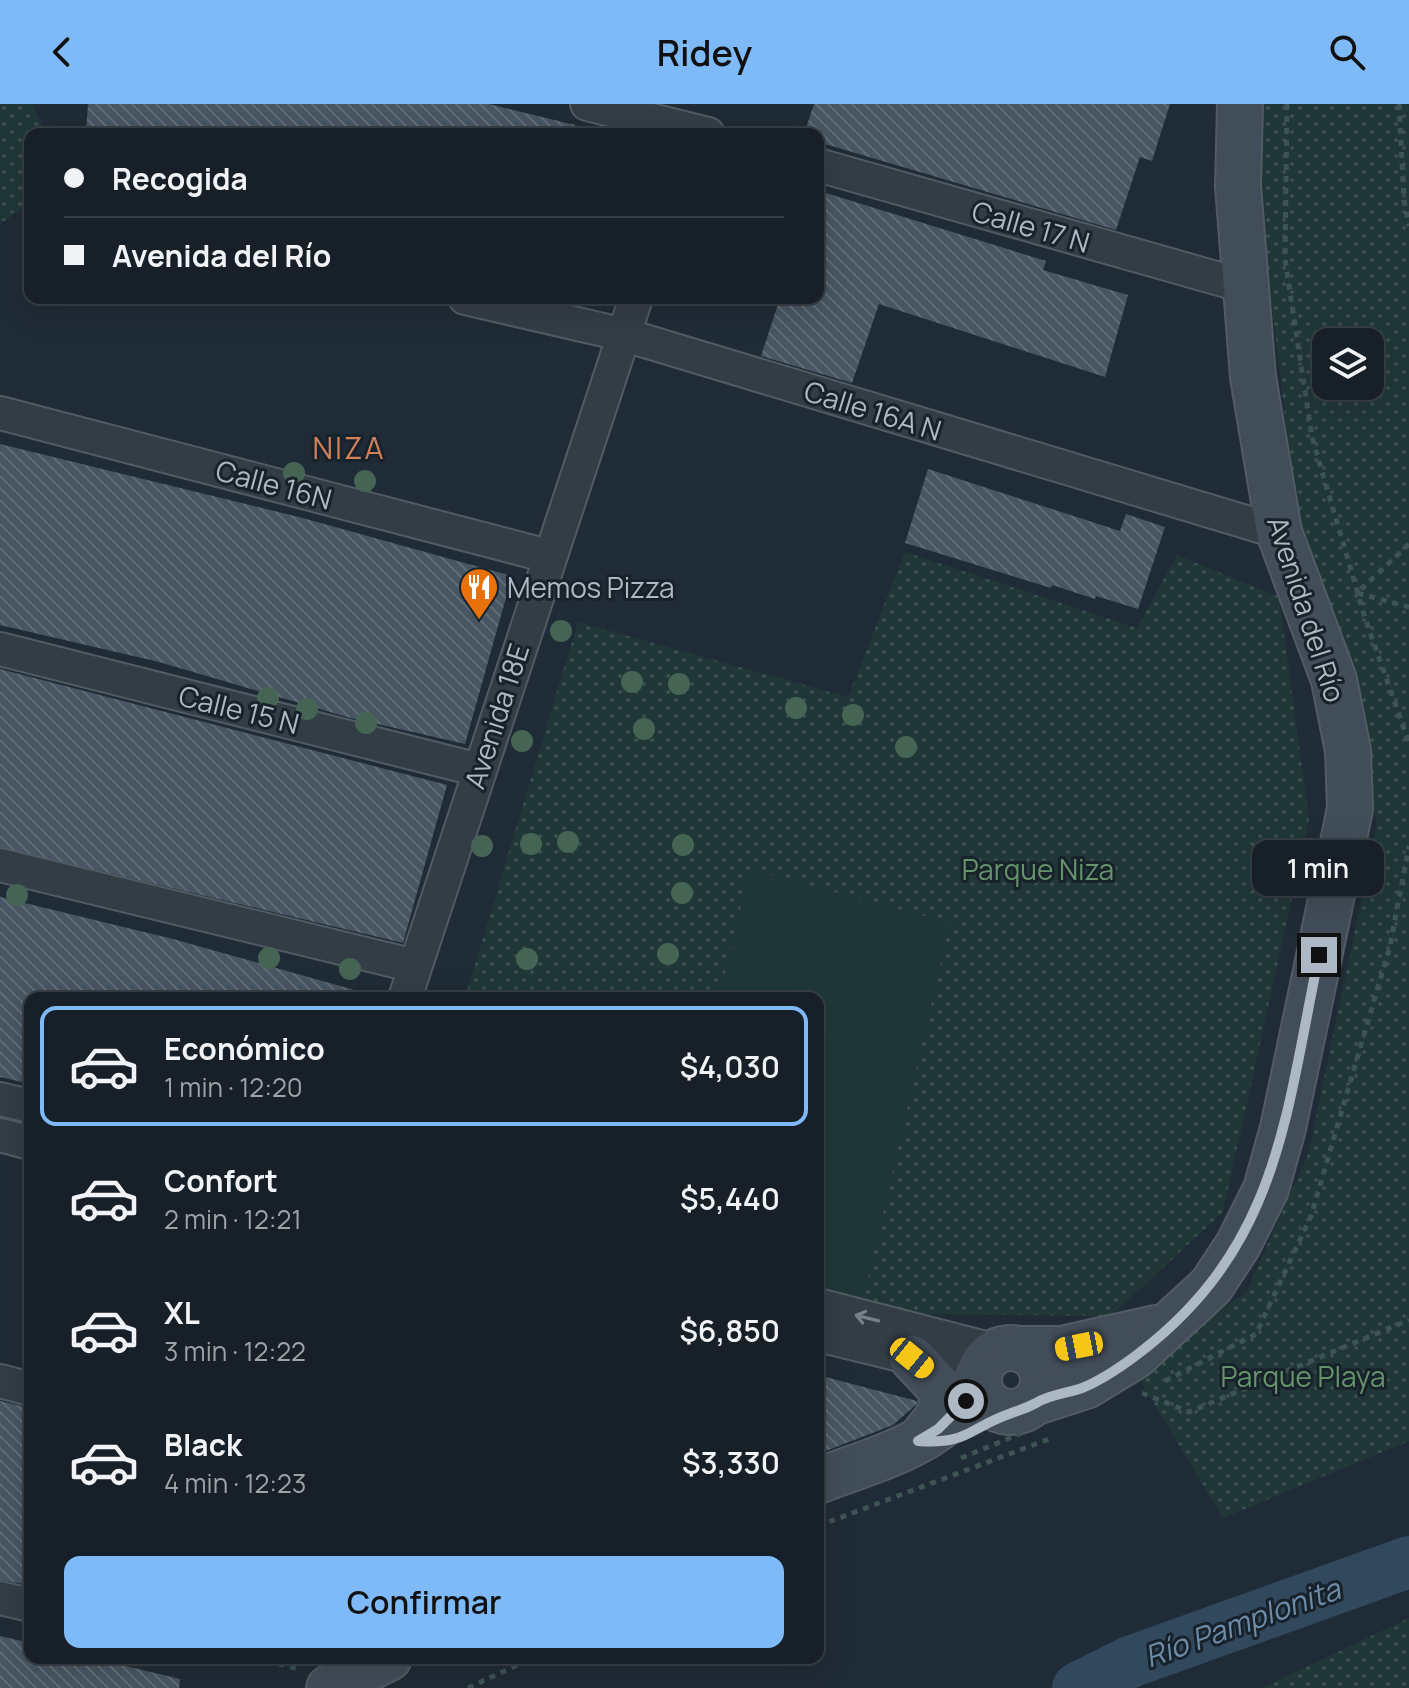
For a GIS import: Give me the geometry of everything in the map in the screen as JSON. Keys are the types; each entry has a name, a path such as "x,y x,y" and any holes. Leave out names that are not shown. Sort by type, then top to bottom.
{"main road":[{"name":"Avenida del Río","path":"933,1452 1025,1415 1086,1386 1109,1373 1180,1318 1224,1269 1266,1189 1283,1128 1350,809 1348,751 1334,680 1279,532 1253,377 1238,186 1240,104"},
{"path":"933,1452 938,1429 966,1401 998,1358 1126,1338 1180,1318"},
{"path":"1034,1357 1040,1366 1043,1387 1025,1415 1000,1411 984,1397 998,1358 1034,1357"},
{"path":"912,1358 934,1379 942,1400 933,1452"},
{"path":"824,1479 933,1452"},
{"path":"329,1688 377,1664"}],"street":[{"path":"587,104 693,125"},
{"name":"Calle 17 N","path":"824,167 1244,286"},
{"name":"Calle 16A N","path":"491,304 625,335 1279,532"},
{"name":"Avenida 18E","path":"407,992 548,556 634,304"},
{"name":"Calle 16N","path":"0,413 548,556"},
{"name":"Calle 15 N","path":"0,649 479,770"},
{"path":"0,865 415,966"},
{"path":"0,1099 24,1105"},
{"path":"0,1135 24,1141"},
{"path":"824,1307 998,1358"},
{"path":"824,1336 912,1358 998,1358"},
{"path":"0,1381 24,1387"},
{"path":"0,1598 24,1604"}],"path":[{"path":"1287,104 1285,259 1312,437 1357,593 1409,743"},
{"path":"1399,104 1404,200 1409,226"},
{"path":"1357,593 1409,544"},
{"path":"1357,593 1409,607"},
{"path":"1141,1393 1189,1412 1409,1320"},
{"path":"933,1452 1025,1415"},
{"path":"468,1688 519,1664"}],"green space":[{"path":"0,104 33,104 43,128 24,128 24,207 0,224"},
{"name":"Parque Playa","path":"1263,104 1409,104 1409,1441 1223,1518 1134,1370 1246,1293 1309,1152 1377,824 1342,641 1296,510 1262,220"},
{"name":"Parque Niza","path":"905,552 1137,628 1177,555 1279,597 1309,820 1223,1212 1111,1316 919,1314 824,1290 824,992 467,992 578,622 848,697"},
{"path":"750,869 950,923 862,1304 824,1293 824,992 720,992"},
{"path":"1409,1618 1409,1688 1262,1688"}],"building":[{"path":"88,104 489,104 575,125 575,128 86,128"},
{"path":"814,104 1170,104 1152,161 1140,157 1116,230 824,144 824,128 806,128"},
{"path":"826,193 1046,261 1043,270 1128,295 1105,377 879,304 852,383 761,356 778,304 824,304"},
{"path":"0,444 299,517 512,576 465,744 347,717 159,662 0,625"},
{"path":"928,469 1120,531 1126,514 1165,527 1138,609 1052,585 1051,588 905,543"},
{"path":"0,669 447,785 403,943 0,847"},
{"path":"0,897 173,939 358,991 24,992 24,1083 0,1077"},
{"path":"824,1377 917,1401 893,1425 824,1452"},
{"path":"0,1401 24,1407 24,1584 0,1580"},
{"path":"0,1636 24,1642 24,1664 118,1664 180,1679 179,1688 0,1688"}],"waterway":[{"name":"Río Pamplonita","path":"1078,1688 1130,1662 1409,1562"}],"place":[{"name":"Memos Pizza","path":"479,621"}],"district":[{"name":"NIZA","path":"349,447"}],"route":[{"path":"966,1401 938,1429 918,1441 956,1441 1010,1413 1020,1413 1036,1402 1086,1386 1135,1356 1180,1318 1211,1286 1238,1245 1266,1189 1283,1128 1319,955"}]}
